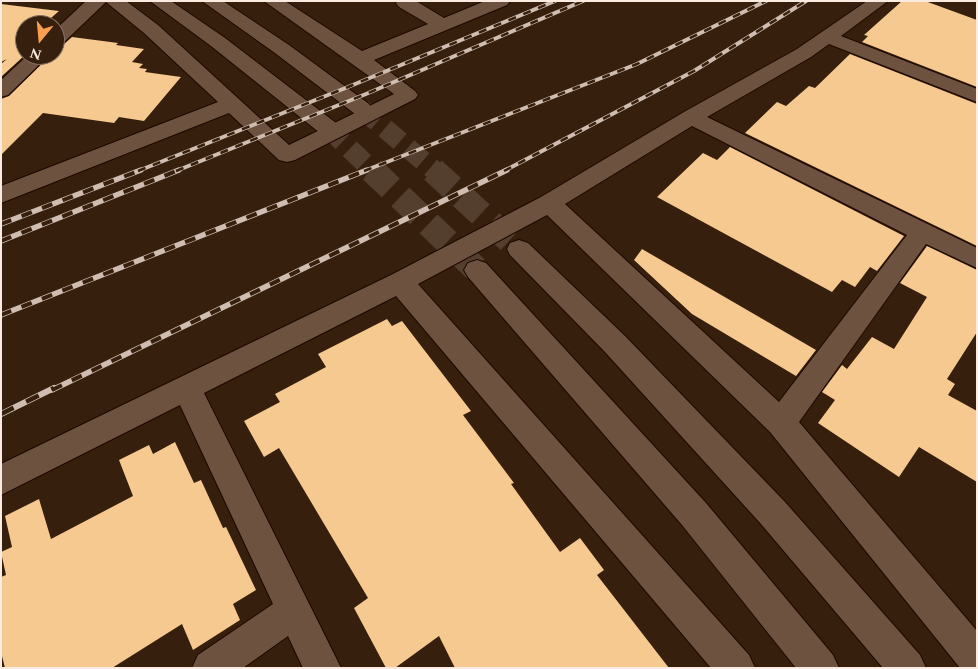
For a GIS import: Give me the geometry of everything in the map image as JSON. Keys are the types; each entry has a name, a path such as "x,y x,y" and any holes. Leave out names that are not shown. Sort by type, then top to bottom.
{"street":[{"path":"65,30 96,1"},
{"path":"114,1 151,29 287,156 408,95 360,59 273,1"},
{"path":"159,1 218,42 328,128"},
{"path":"211,1 282,49 362,109"},
{"path":"407,1 405,3 442,25"},
{"path":"360,59 500,1"},
{"path":"1,480 400,282 549,203 691,117 804,53 879,1"},
{"path":"827,37 977,96"},
{"path":"1,91 28,65"},
{"path":"1,195 232,104"},
{"path":"691,117 977,259"},
{"path":"549,203 781,423 977,660"},
{"path":"781,423 922,232"},
{"path":"519,249 615,344 773,513 907,668"},
{"path":"477,270 694,514 820,668"},
{"path":"400,282 736,668"},
{"path":"187,389 322,668"},
{"path":"211,668 294,610"}],"building":[{"path":"902,1 925,1 977,20 977,87 862,42 868,36 864,35"},
{"path":"1,4 59,11 54,15 15,15 15,64 1,77 1,64 7,59 1,62"},
{"path":"72,37 118,43 116,45 144,49 132,62 143,64 139,68 147,69 145,72 181,77 144,121 119,117 114,123 43,113 1,155 1,99 9,96 41,65 65,65 65,43"},
{"path":"850,54 977,104 977,246 745,133 777,102 786,106 809,86 815,88"},
{"path":"730,147 904,236 877,271 870,267 855,287 842,280 832,292 657,197 703,153 717,160"},
{"path":"927,246 977,270 977,332 947,379 955,384 948,395 977,411 977,482 919,447 899,477 818,423 835,400 822,392 842,365 847,369 872,337 894,349 927,297 900,283"},
{"path":"642,249 816,350 796,376 692,314 634,260"},
{"path":"387,319 392,326 402,321 471,411 463,415 514,483 511,484 560,552 580,538 604,570 597,575 669,668 455,668 439,636 395,668 386,668 354,608 368,598 279,448 264,457 244,421 280,402 275,394 326,367 318,354"},
{"path":"175,442 194,483 201,480 223,528 226,527 256,590 233,604 240,620 193,650 182,624 112,668 5,668 1,652 1,577 6,575 1,552 12,547 5,516 39,499 51,539 133,496 119,460 149,445 153,454"}],"tunnel":[{"path":"362,109 435,171"},
{"path":"328,128 373,171"},
{"path":"372,170 477,270"},
{"path":"433,170 519,249"}],"railway":[{"path":"138,171 555,1"},
{"path":"176,171 366,94 583,1"},
{"path":"364,171 637,64 766,1"},
{"path":"504,171 694,71 806,1"},
{"path":"1,224 141,170"},
{"path":"1,241 179,170"},
{"path":"1,315 367,170"},
{"path":"52,390 507,170"},
{"path":"1,414 54,388"}]}
